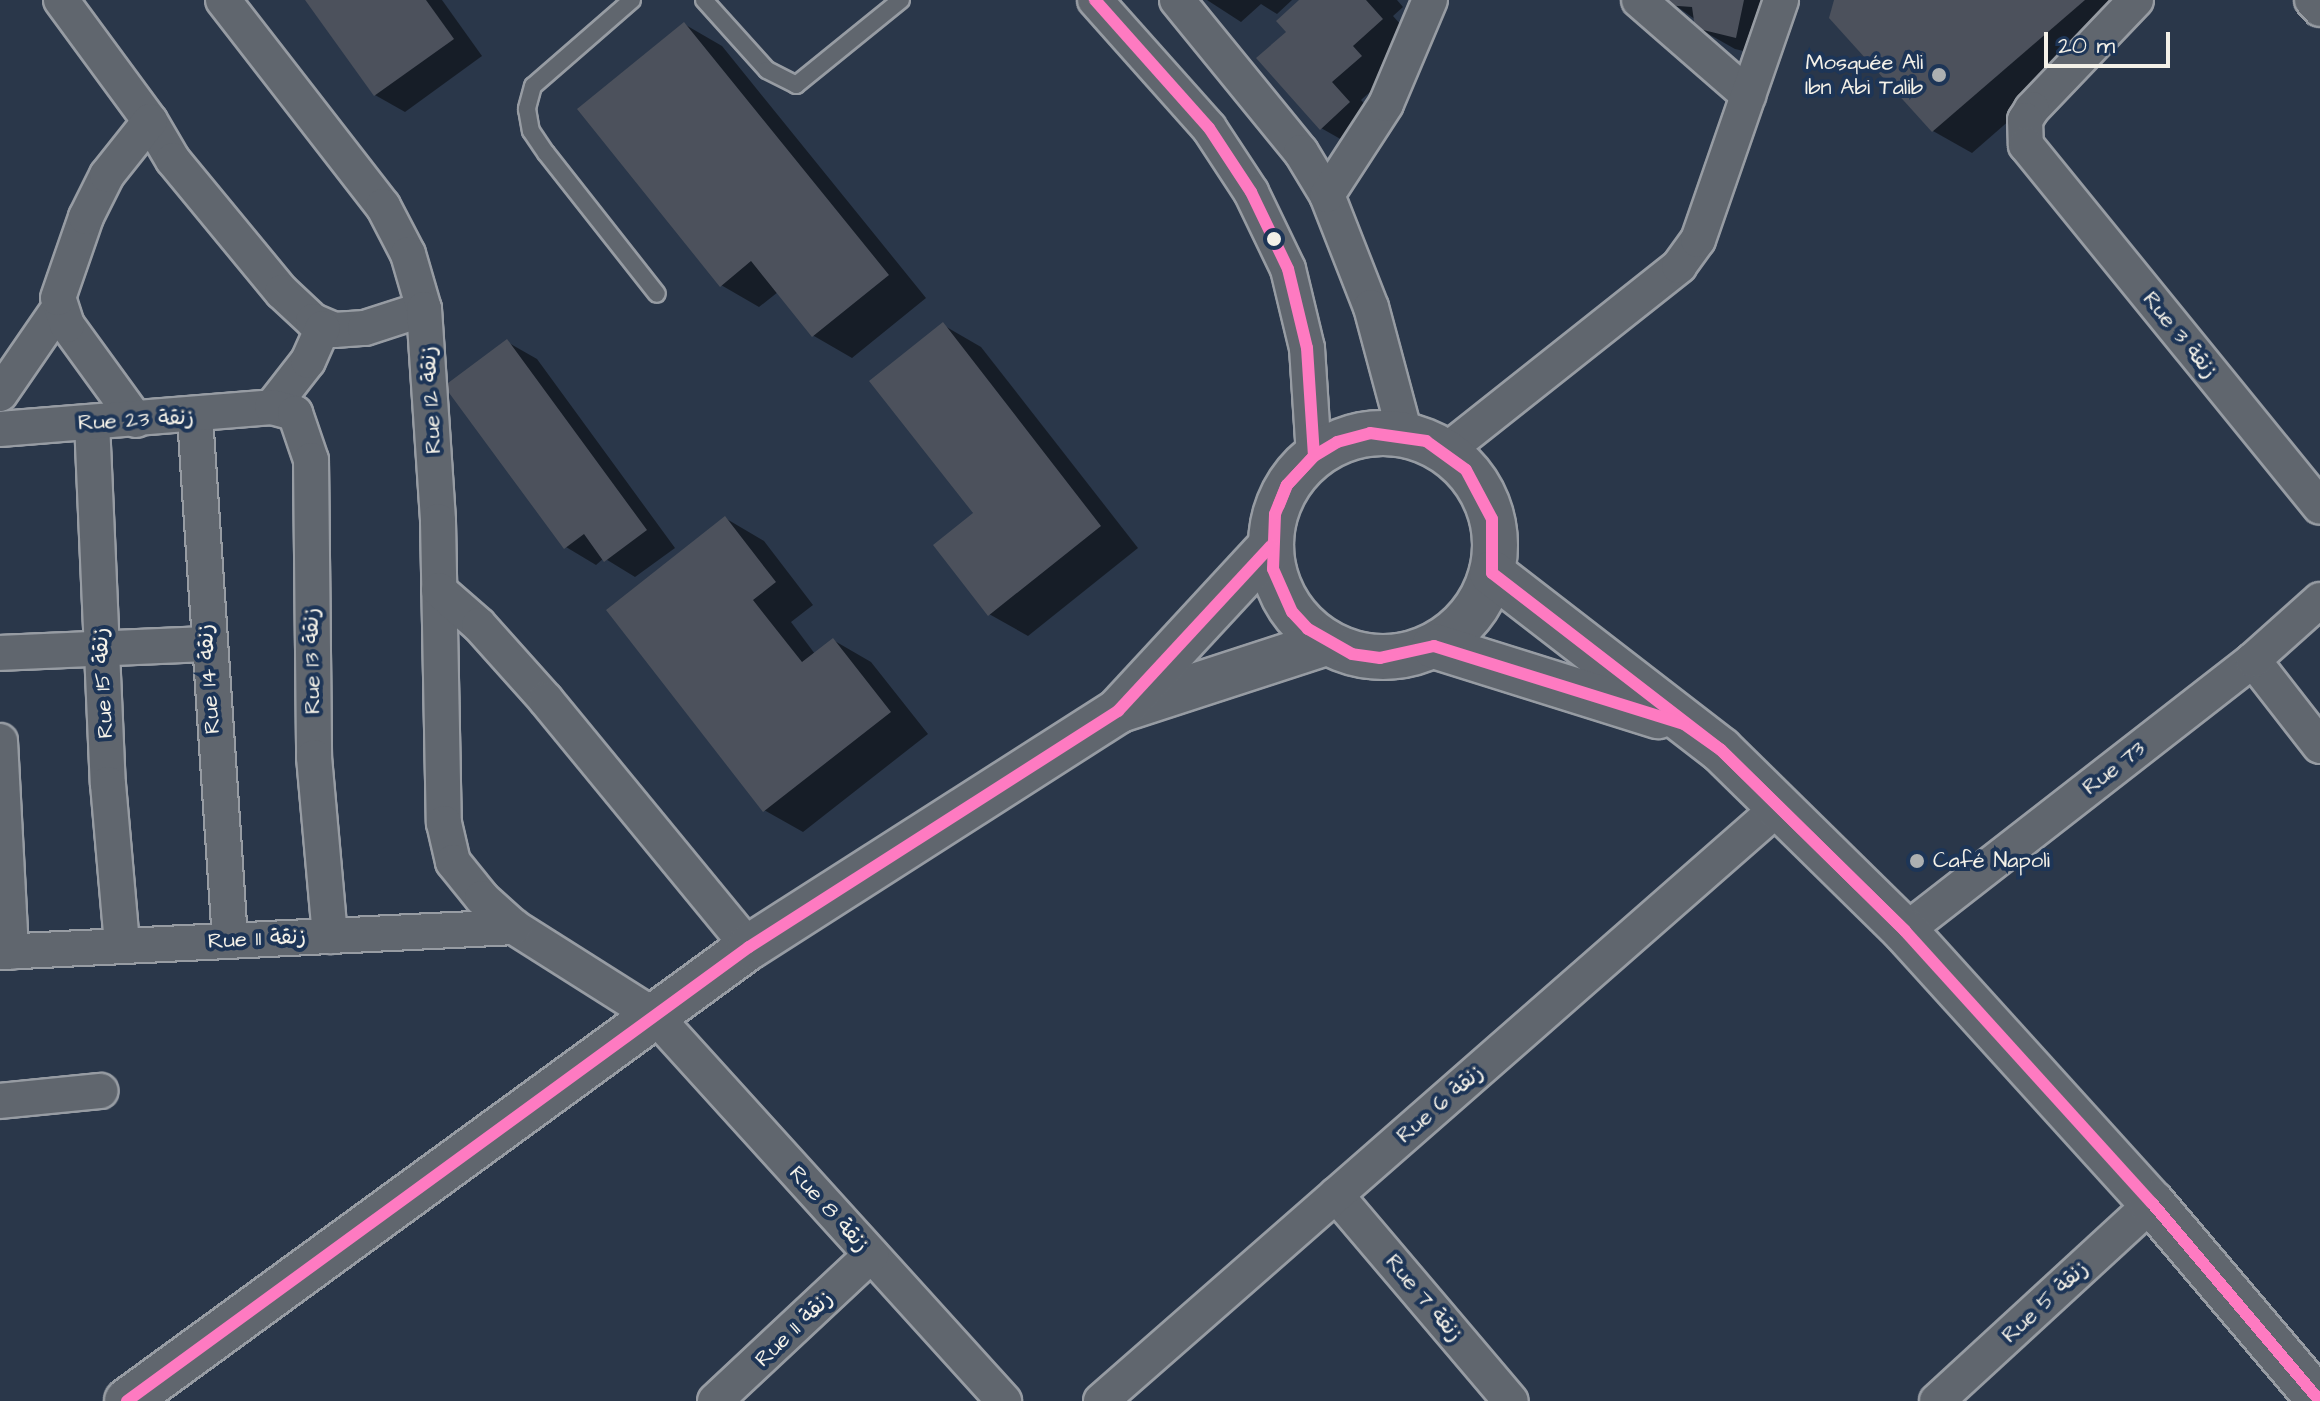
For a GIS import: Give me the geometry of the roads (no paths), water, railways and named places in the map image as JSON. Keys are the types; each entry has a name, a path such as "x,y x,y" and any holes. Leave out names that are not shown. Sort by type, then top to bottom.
{"street":[{"path":"61,0 150,121 173,160 282,292 323,328 365,328 424,309"},
{"name":"Rue 12 زنقة","path":"223,0 383,206 408,254 424,309 439,590 444,823 453,862"},
{"path":"1095,0 1209,128 1251,192 1276,243 1288,269 1307,348 1314,456"},
{"path":"1177,0 1301,152 1327,195 1371,307 1405,434"},
{"path":"1327,195 1386,104 1430,0"},
{"path":"1639,0 1748,95"},
{"path":"1446,451 1679,266 1698,240 1781,0"},
{"name":"Rue 3 زنقة","path":"2136,0 2032,109 2024,133 2039,164 2320,507"},
{"path":"2312,0 2320,9"},
{"path":"0,394 59,308 63,280 86,217 107,175 150,121"},
{"path":"59,308 136,420"},
{"path":"272,407 308,361 323,328"},
{"name":"Rue 23 زنقة","path":"0,429 195,417 272,407"},
{"name":"Rue 13 زنقة","path":"272,407 295,413 311,460 314,757 330,936"},
{"name":"Rue 14 زنقة","path":"195,417 207,644 230,940"},
{"name":"Rue 15 زنقة","path":"92,422 100,649 122,945"},
{"path":"1370,433 1405,434 1446,451 1482,492 1492,519 1492,573 1480,603 1460,628 1434,646 1380,658 1326,643 1300,620 1280,591 1271,546 1275,514 1287,485 1314,456 1337,442 1370,433"},
{"path":"1118,711 1271,546"},
{"path":"1492,573 1721,750 1905,931 2152,1203 2320,1401"},
{"path":"439,590 537,690 749,947"},
{"name":"Rue 73","path":"1905,931 2253,660 2320,600"},
{"path":"127,1401 749,947 1118,711 1326,643"},
{"path":"0,653 207,644"},
{"path":"1434,646 1684,724"},
{"path":"2253,660 2320,748 2320,767"},
{"path":"0,741 6,952"},
{"name":"Rue 6 زنقة","path":"1101,1401 1779,807"},
{"name":"Rue 8 زنقة","path":"453,862 514,927 655,1016 1004,1401"},
{"name":"Rue 11 زنقة","path":"6,952 514,927"},
{"path":"0,1101 101,1091"},
{"name":"Rue 7 زنقة","path":"1336,1195 1511,1401"},
{"name":"Rue 5 زنقة","path":"1937,1401 2152,1203"},
{"name":"Rue 11 زنقة","path":"715,1401 871,1255"}],"lane":[{"path":"632,0 533,86 527,109 531,131 546,153 657,294"},
{"path":"704,0 767,70 796,85 810,79 901,0"}],"place":[{"name":"Mosquée Ali Ibn Abi Talib","path":"1939,75"},
{"name":"Café Napoli","path":"1917,861"}]}
